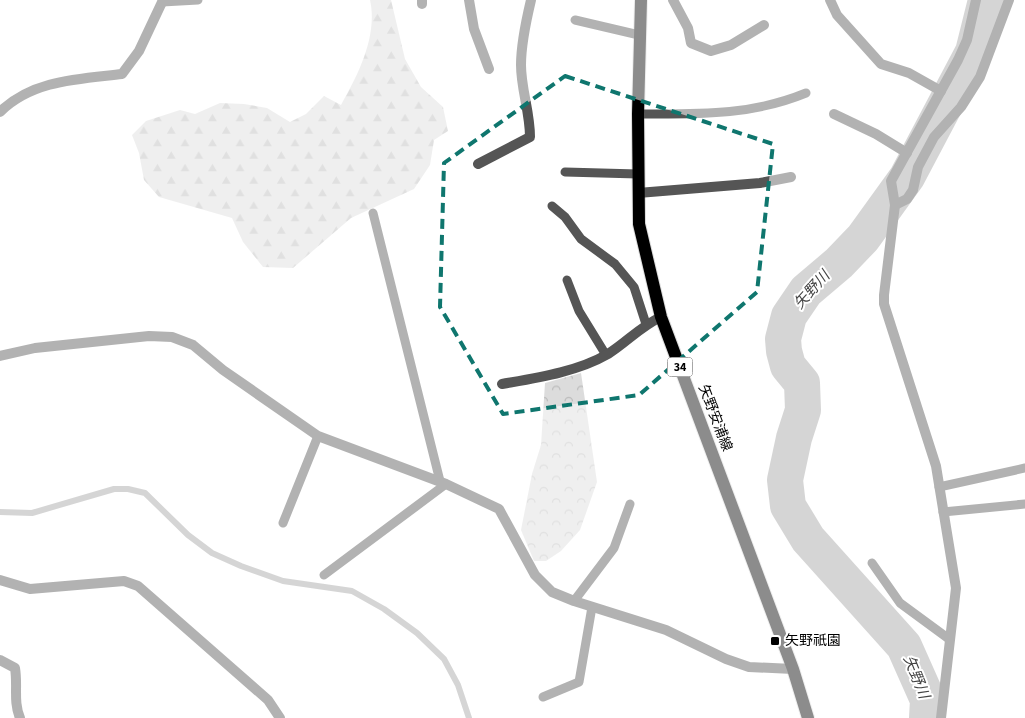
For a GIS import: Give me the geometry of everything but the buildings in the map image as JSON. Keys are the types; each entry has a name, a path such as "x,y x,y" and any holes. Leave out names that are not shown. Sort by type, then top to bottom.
{"main road":[{"name":"矢野安浦線","path":"641,0 638,114 639,224 661,317 793,669 808,718"}],"street":[{"path":"469,0 474,30 489,69"},
{"path":"478,164 530,137 530,117 524,95 521,64 526,22 531,0"},
{"path":"673,0 688,28 691,43 711,51 731,45 764,25"},
{"path":"830,0 837,15 880,64 909,74 942,91"},
{"path":"941,718 956,588 936,466 884,304 896,205 891,181 942,91 967,40 976,0"},
{"path":"896,205 907,199 912,190 918,168 934,137 961,107 980,77 1009,0"},
{"path":"0,112 8,104 36,88 122,74 139,51 162,1"},
{"path":"834,114 876,134 907,153"},
{"path":"638,193 760,183 791,178"},
{"path":"502,384 545,376 606,355 636,335 646,324 661,317"},
{"path":"0,356 35,348 150,336 172,337 193,345 223,370 318,436 443,483 499,509 534,576 552,592 592,607 666,630 726,659 749,667 793,669"},
{"path":"0,580 30,589 124,581 138,586 268,700 280,718"},
{"path":"0,660 15,668 17,678 15,700 20,718"}],"lane":[{"path":"162,1 198,0"},
{"path":"575,20 639,35"},
{"path":"638,114 741,112 778,104 806,93"},
{"path":"566,172 638,174"},
{"path":"552,206 565,217 581,239 615,264 634,287 646,324"},
{"path":"324,575 443,483 373,213"},
{"path":"567,280 579,311 606,355"},
{"path":"283,523 318,436"},
{"path":"939,487 1025,468"},
{"path":"574,601 614,548 630,504"},
{"path":"943,512 1025,504"},
{"path":"872,563 900,603 949,639"},
{"path":"543,697 579,682 592,607"}],"highlighted area":[{"path":"565,76 773,144 757,292 639,395 503,414 440,307 444,163"}],"green space":[{"path":"370,0 391,0 405,59 421,87 443,107 448,131 434,140 430,165 414,189 351,218 293,268 263,267 243,242 232,218 159,197 144,180 139,153 132,135 146,121 180,110 195,114 220,103 244,104 267,108 290,122 306,114 324,96 341,105 360,68 369,41 372,14"},
{"path":"581,373 597,482 580,530 561,551 546,561 534,561 521,530 532,474 541,445 545,383"}],"waterway":[{"name":"矢野川","path":"927,718 928,700 904,646 808,539 788,506 785,480 794,438 803,410 802,383 788,366 783,339 789,316 806,291 839,263 863,238 907,177 973,52 986,0"},
{"path":"0,512 32,513 114,489 128,489 145,493 188,535 212,553 283,581 352,591 384,609 417,633 444,659 458,685 469,718"}],"place":[{"name":"矢野祇園","path":"775,641"}]}
